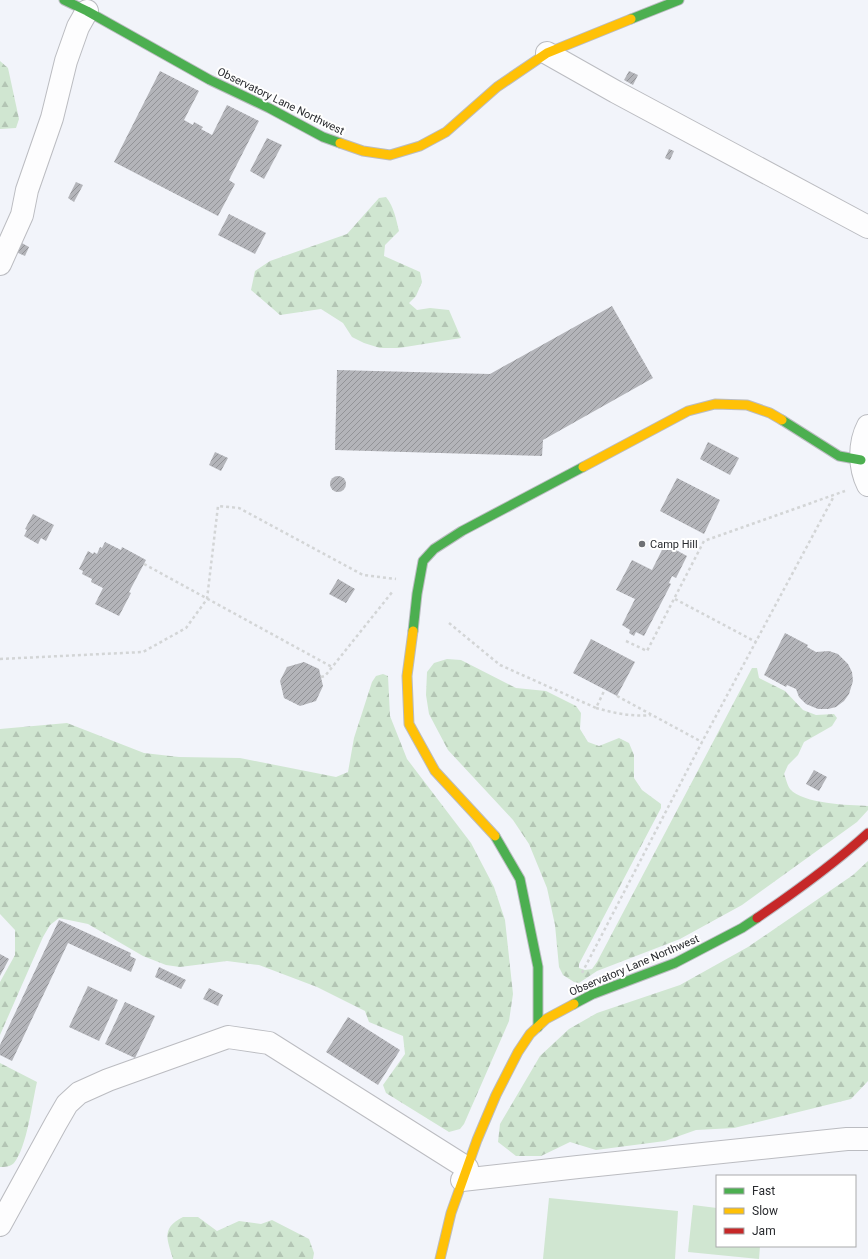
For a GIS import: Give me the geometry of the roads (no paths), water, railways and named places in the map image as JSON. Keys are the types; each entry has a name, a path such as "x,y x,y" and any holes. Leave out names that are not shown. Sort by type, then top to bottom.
{"street":[{"name":"Observatory Lane Northwest","path":"64,0 87,11 210,80 269,108 323,137 363,151 390,154 420,146 446,132 497,87 547,53 679,0"},
{"path":"0,264 22,215 27,190 52,118 66,61 78,27 87,11"},
{"path":"547,53 623,96 868,227"},
{"path":"538,1027 538,967 520,878 493,833 435,771 409,724 407,676 417,594 423,561 434,548 462,531 688,411 715,404 747,405 770,413 839,456 861,460"},
{"path":"860,487 864,434 868,426"},
{"name":"Observatory Lane Northwest","path":"440,1259 451,1212 477,1140 496,1094 518,1052 530,1034 546,1019 593,994 675,963 734,932 805,885 846,853 868,833"},
{"path":"0,1225 60,1117 68,1104 79,1093 108,1080 228,1037 269,1043 465,1174 847,1139 868,1139"}],"place":[{"name":"Camp Hill","path":"642,544"}]}
